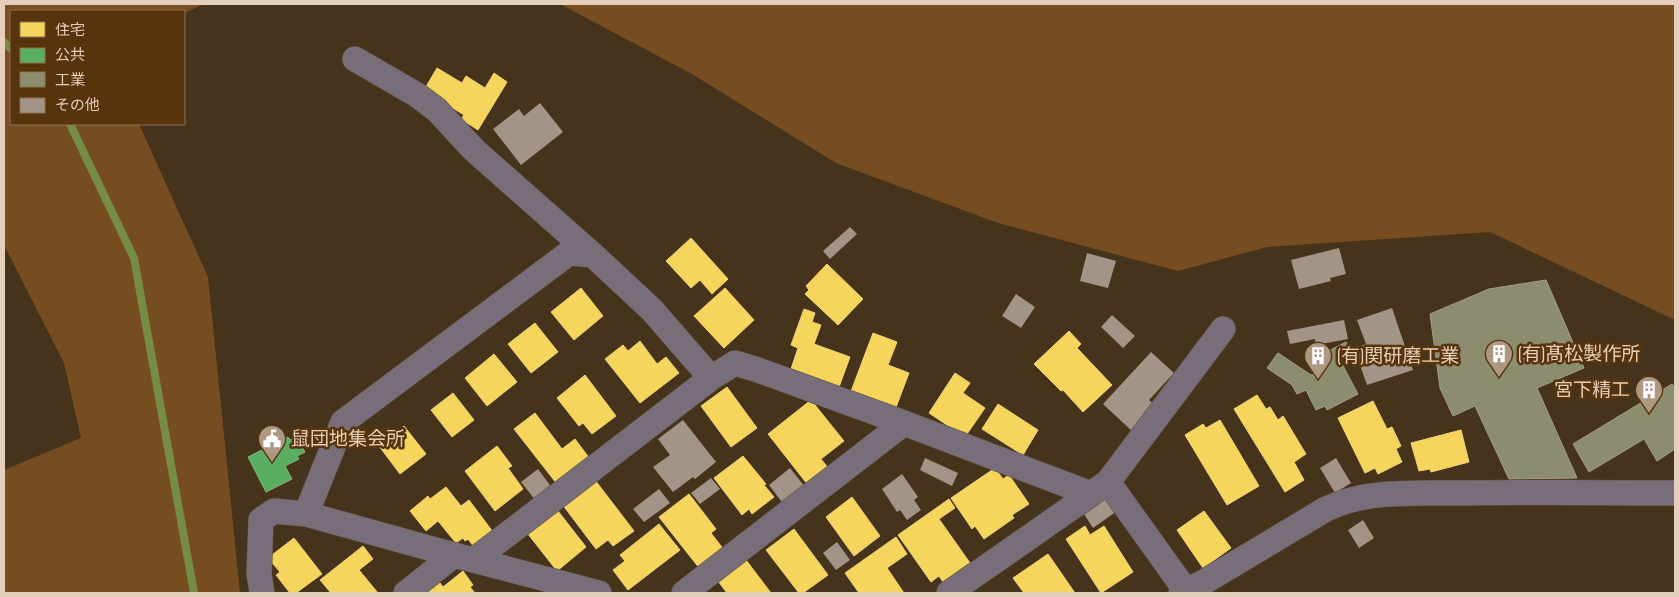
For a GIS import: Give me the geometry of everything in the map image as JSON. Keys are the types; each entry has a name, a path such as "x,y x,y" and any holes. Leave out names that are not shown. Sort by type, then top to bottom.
{"street":[{"path":"354,60 417,95 437,110 474,150 594,255 652,310 710,378"},
{"path":"306,514 343,422 569,253 594,255"},
{"path":"949,593 1100,488 1223,330"},
{"path":"406,593 464,558 710,378 735,363 904,423 1100,488 1184,592 1326,509 1341,502 1375,494 1675,493"},
{"path":"684,593 904,423"},
{"path":"262,593 258,574 261,520 274,511 306,514 599,593"}],"shaded area":[{"path":"4,4 204,4 185,13 185,10 10,10 10,125 139,125 208,277 240,593 4,593 4,470 81,438 64,363 4,245"},
{"path":"560,4 1675,4 1675,320 1490,232 1267,247 1178,271 998,223 836,163 692,74"}],"building: 住宅":[{"path":"437,68 462,83 466,76 485,88 494,73 507,82 478,130 461,119 464,115 424,90"},
{"path":"691,238 728,279 712,294 700,280 691,288 666,261"},
{"path":"827,264 863,299 838,325 805,294 809,290 806,286"},
{"path":"581,288 603,316 574,340 551,312"},
{"path":"725,288 754,320 724,348 694,316"},
{"path":"804,309 815,313 812,322 821,325 814,344 850,357 839,387 791,369 798,348 791,345"},
{"path":"535,323 558,352 531,373 508,344"},
{"path":"1069,331 1081,344 1077,348 1112,385 1083,412 1063,390 1061,391 1034,364"},
{"path":"873,333 897,342 888,365 909,373 895,410 850,394"},
{"path":"640,341 657,364 666,357 679,373 640,403 605,359 623,345 628,351"},
{"path":"494,354 517,382 487,406 465,378"},
{"path":"955,373 970,383 963,393 985,408 965,437 929,413"},
{"path":"585,375 616,416 592,434 583,423 579,426 557,398"},
{"path":"727,387 757,428 731,447 701,406"},
{"path":"453,393 474,420 452,437 431,410"},
{"path":"1257,395 1266,409 1270,407 1278,420 1283,416 1306,454 1294,462 1304,480 1285,492 1234,409"},
{"path":"811,400 844,441 821,459 829,469 808,485 768,434"},
{"path":"1373,401 1387,429 1392,427 1401,446 1396,449 1402,462 1378,474 1375,468 1365,473 1338,418"},
{"path":"998,404 1038,430 1023,455 982,429"},
{"path":"535,413 562,449 575,439 590,459 557,484 514,429"},
{"path":"1220,420 1259,486 1227,505 1185,435 1203,424 1206,428"},
{"path":"404,426 426,454 400,474 379,446"},
{"path":"1461,430 1469,462 1431,472 1430,469 1419,471 1411,443"},
{"path":"497,446 512,466 508,468 523,489 495,511 465,471"},
{"path":"743,456 774,497 752,514 749,509 742,515 714,478"},
{"path":"995,468 1003,479 1009,475 1029,504 1012,515 1014,518 984,539 975,526 972,529 951,498"},
{"path":"595,480 634,531 613,546 608,540 596,549 562,504"},
{"path":"446,487 461,506 469,500 493,532 474,547 468,539 465,541 463,538 456,543 438,521 426,531 410,511 428,496 430,499"},
{"path":"689,494 716,529 711,533 724,550 700,569 659,517"},
{"path":"852,497 880,536 854,556 826,517"},
{"path":"949,499 955,508 939,519 970,563 943,582 939,576 931,582 898,535"},
{"path":"558,511 586,547 557,571 528,534"},
{"path":"1204,511 1231,548 1203,568 1177,530"},
{"path":"659,524 680,550 628,590 613,570 625,561 620,555"},
{"path":"1085,526 1090,535 1104,526 1133,572 1101,593 1066,539"},
{"path":"794,529 828,575 803,593 799,593 766,550"},
{"path":"896,537 907,554 887,568 904,593 859,593 845,573"},
{"path":"294,538 322,574 296,593 290,593 276,575 280,572 268,558"},
{"path":"363,546 373,559 359,570 378,593 331,593 320,580"},
{"path":"1048,554 1075,593 1024,593 1013,578"},
{"path":"746,560 771,593 727,593 718,581"},
{"path":"463,571 473,585 470,587 475,593 419,593 437,579 443,587"}],"building: 公共":[{"name":"鼠団地集会所","path":"296,436 305,452 297,456 299,459 285,466 292,479 266,492 248,457 288,437 290,440"}],"building: 工業":[{"name":"(有)髙松製作所","path":"1546,280 1584,368 1537,388 1577,478 1509,479 1475,406 1453,416 1440,388 1430,314 1489,289"},
{"name":"(有)関研磨工業","path":"1346,342 1352,353 1340,360 1358,394 1327,410 1325,406 1316,410 1306,390 1297,394 1292,385 1267,368 1278,353 1311,375 1315,373 1309,361"},
{"name":"宮下精工","path":"1672,384 1675,389 1675,449 1657,461 1644,439 1589,472 1573,444"}],"building: その他":[{"path":"540,103 563,132 521,165 493,129 519,109 524,116"},
{"path":"850,227 857,234 830,259 823,251"},
{"path":"1339,248 1346,274 1330,278 1331,281 1299,289 1291,260"},
{"path":"1087,253 1116,261 1108,288 1080,281"},
{"path":"1016,294 1035,307 1021,328 1002,316"},
{"path":"1392,308 1413,370 1367,385 1354,348 1366,344 1357,320"},
{"path":"1112,315 1135,336 1123,348 1101,327"},
{"path":"1344,320 1348,339 1316,345 1315,339 1290,344 1287,331"},
{"path":"1151,352 1174,373 1149,400 1156,406 1133,432 1103,404"},
{"path":"683,420 716,462 695,479 693,477 673,492 653,467 670,455 658,439"},
{"path":"925,458 958,473 952,486 920,470"},
{"path":"1336,458 1351,483 1335,493 1320,468"},
{"path":"790,468 805,487 784,505 769,485"},
{"path":"538,469 552,488 536,501 521,482"},
{"path":"902,474 918,497 914,500 921,510 907,520 900,510 897,512 882,489"},
{"path":"711,478 720,489 700,504 691,493"},
{"path":"659,489 670,503 644,522 633,509"},
{"path":"1106,495 1117,511 1093,528 1082,511"},
{"path":"1363,520 1374,538 1359,548 1348,530"},
{"path":"837,542 850,560 836,570 823,553"}],"waterway":[{"path":"4,42 10,48"},
{"path":"70,125 134,258 194,593"}],"place":[{"name":"(有)髙松製作所","path":"1499,378"},
{"name":"(有)関研磨工業","path":"1318,380"},
{"name":"宮下精工","path":"1649,414"},
{"name":"鼠団地集会所","path":"272,463"}]}
